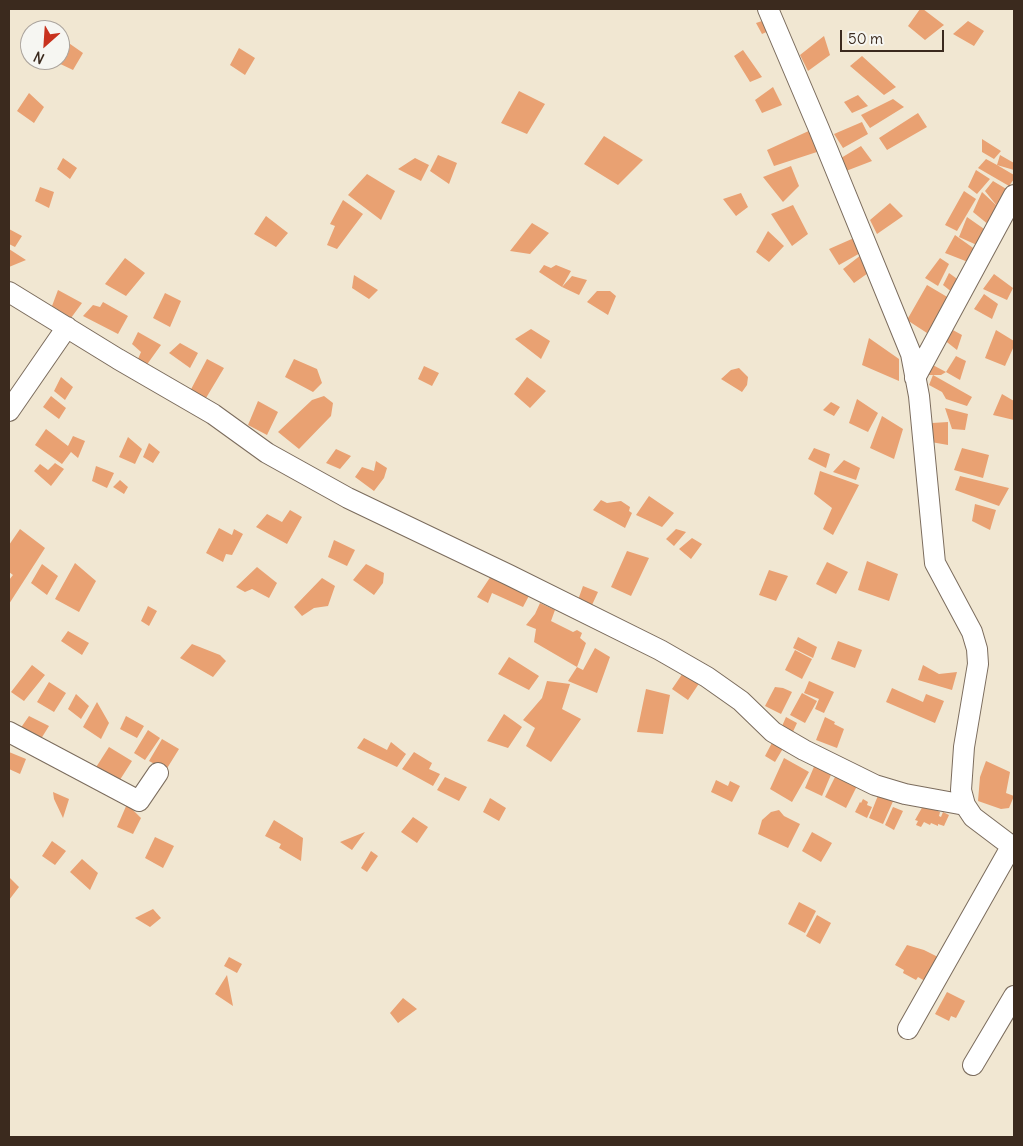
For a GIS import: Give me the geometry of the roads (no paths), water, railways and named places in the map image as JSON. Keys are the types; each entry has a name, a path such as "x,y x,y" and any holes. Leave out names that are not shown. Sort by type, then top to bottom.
{"street":[{"path":"768,9 911,354 919,396 935,563 972,632 977,649 978,664 964,747 960,790 965,805 973,816 1012,847 908,1029"},
{"path":"915,378 1014,195"},
{"path":"9,292 118,359 213,414 267,453 348,498 509,574 660,650 707,676 741,701 773,732 804,750 876,785 904,794 965,805"},
{"path":"9,411 67,327"},
{"path":"9,732 139,801 158,773"},
{"path":"972,1065 1014,996"}]}
